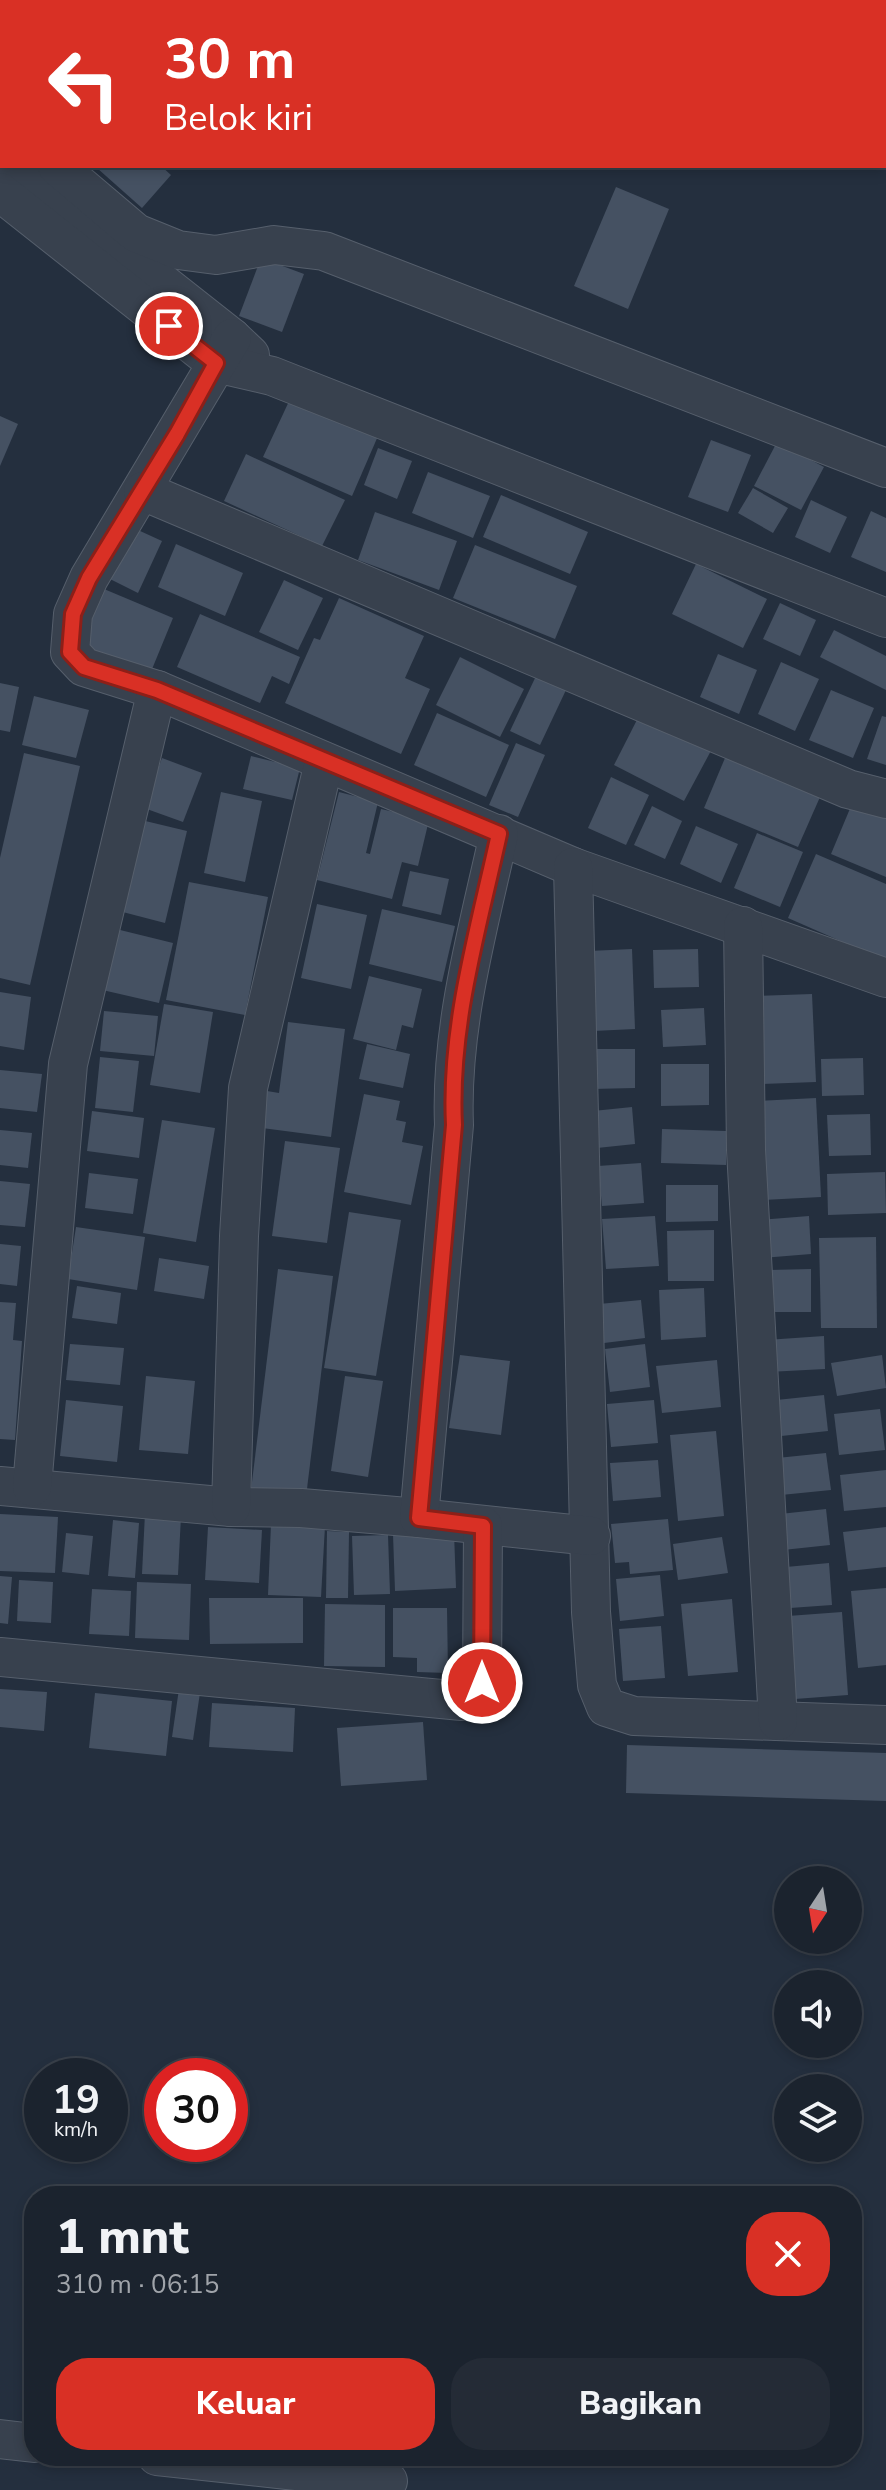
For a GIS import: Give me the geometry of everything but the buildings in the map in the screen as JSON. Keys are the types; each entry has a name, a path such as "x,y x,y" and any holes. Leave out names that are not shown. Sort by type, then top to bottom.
{"street":[{"path":"16,168 83,239 224,350 272,376 886,618"},
{"path":"59,168 136,233 178,250 216,255 274,245 324,251 886,468"},
{"path":"0,192 83,239"},
{"path":"224,350 89,578 73,614 70,652 84,667 157,690 573,867 886,978"},
{"path":"143,491 848,789 886,799"},
{"path":"157,690 68,1064 16,1487 231,1507 301,1508 419,1518 591,1536"},
{"path":"231,1507 239,1236 248,1088 324,762"},
{"path":"419,1518 454,1125 452,1080 462,1007 499,834"},
{"path":"573,867 591,1612 597,1685 606,1707 634,1716 886,1725"},
{"path":"743,926 746,1150 778,1721"},
{"path":"0,1657 462,1701 477,1695 482,1683 483,1526"},
{"path":"0,2439 24,2442"},
{"path":"249,2466 388,2481"}],"route":[{"path":"169,326 216,363 177,434 89,578 73,614 70,652 84,667 157,690 499,834 462,1007 452,1080 454,1125 419,1518 483,1526 482,1683"}]}
